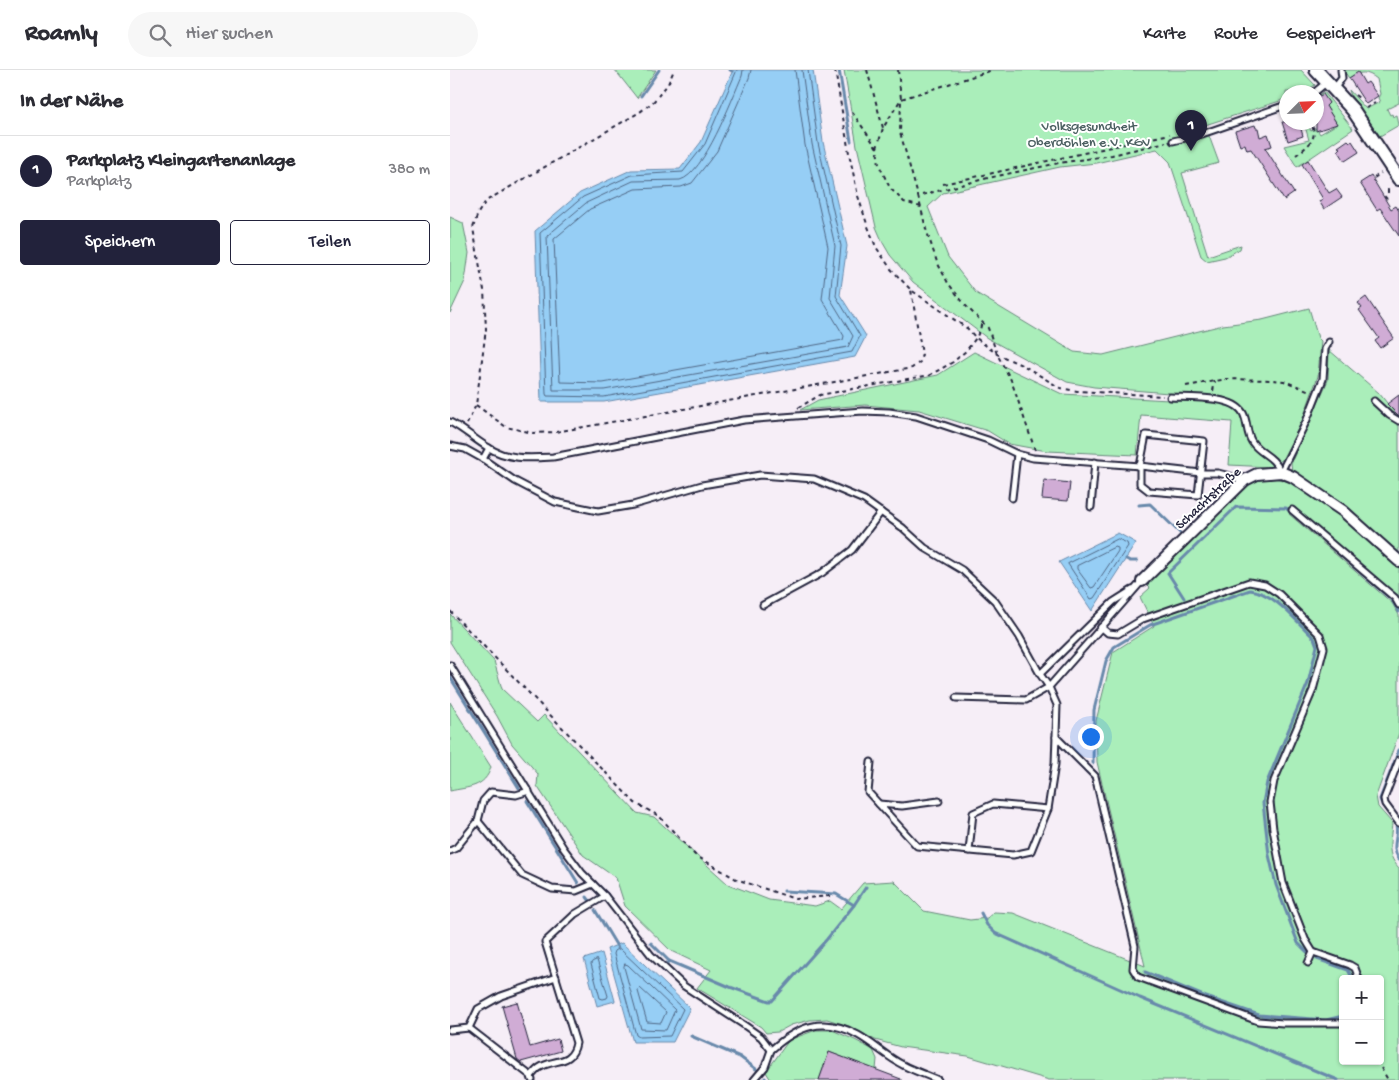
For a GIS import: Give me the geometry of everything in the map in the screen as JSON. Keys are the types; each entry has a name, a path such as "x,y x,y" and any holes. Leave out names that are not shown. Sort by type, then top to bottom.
{"street":[{"path":"1316,70 1334,85 1399,179"},
{"path":"1281,472 1343,510 1399,561"},
{"name":"Schachtstraße","path":"1139,584 1245,480 1257,474 1281,472"}],"lane":[{"path":"1324,89 1334,85 1342,78 1342,70"},
{"path":"1173,141 1202,134 1279,107"},
{"path":"1281,472 1318,393 1323,379 1325,349 1329,342"},
{"path":"1170,397 1214,400 1234,404 1242,411 1251,441 1272,458 1281,472"},
{"path":"1374,401 1389,415 1399,421"},
{"path":"450,422 465,430 489,448 505,455 524,458 553,457 744,420 863,411 916,416 988,440 1017,454 1033,458 1218,473 1245,480"},
{"path":"1146,435 1204,441 1198,495 1149,491 1140,484 1140,466 1146,435"},
{"path":"450,446 465,449 514,481 555,502 598,511 634,505 702,485 760,475 814,479 864,500 904,528 925,548 962,570 995,600 1019,636 1049,687 1057,705 1055,764 1048,809 1031,851 1013,855 916,846 868,792 871,762"},
{"path":"483,459 489,448"},
{"path":"1012,498 1017,454"},
{"path":"1091,507 1095,462"},
{"path":"1292,510 1395,598 1399,604"},
{"path":"763,605 822,573 852,550 881,512"},
{"path":"1101,627 1108,633 1118,634 1143,619 1249,582 1265,585 1279,594 1320,635 1324,648 1313,690 1274,781 1270,802 1283,883 1304,939 1314,952 1350,964 1355,968 1357,975"},
{"path":"1040,674 1112,602 1139,584"},
{"path":"956,698 1026,700 1049,687 1139,584"},
{"path":"450,665 564,849 582,873 605,896 651,955 677,980 761,1037 771,1050"},
{"path":"1056,737 1095,776 1135,946 1133,969 1138,977 1258,1021 1339,1023"},
{"path":"1399,760 1384,799 1385,804 1399,823"},
{"path":"450,851 456,848 478,821 483,801 491,792 516,795 529,791"},
{"path":"879,804 902,806 939,801"},
{"path":"969,851 973,812 992,804 1048,809"},
{"path":"478,821 522,875 552,888 576,891 592,884"},
{"path":"450,1030 469,1028 531,1078 540,1068 567,1059 575,1053 576,1043 545,942 575,914 605,896"},
{"path":"1308,962 1314,952"},
{"path":"469,1028 478,1009 501,996 556,977"},
{"path":"754,1080 765,1067 771,1050 786,1037 798,1030 813,1026 832,1025 857,1035 902,1065 938,1080"}],"path":[{"path":"465,430 476,405 486,329 484,290 473,228 478,212 486,201 620,125 654,102 668,84 674,70"},
{"path":"835,70 849,153 858,196 867,224 876,247 891,269 911,290 968,329 976,338 997,354 1026,367 1060,388 1077,391 1170,397"},
{"path":"867,70 882,128"},
{"path":"898,70 901,99 900,132 926,229 937,262 948,283 966,306 988,328 997,354 1011,380 1036,448 1033,458"},
{"path":"921,207 904,202 890,188 879,164 877,148 882,128 901,99 993,70"},
{"path":"1359,98 1366,108 1374,103"},
{"path":"852,112 877,148"},
{"path":"1296,154 1308,146 1314,138 1313,130"},
{"path":"943,184 1176,132"},
{"path":"918,196 1050,164 1112,155 1173,141"},
{"path":"1374,178 1382,172"},
{"path":"1383,192 1388,190 1388,194 1385,196 1387,199"},
{"path":"476,405 506,427 533,433 556,432 912,368 920,362 922,354 911,290"},
{"path":"783,416 820,395 930,375 966,352 976,338 982,321"},
{"path":"966,352 968,356"},
{"path":"1186,386 1227,379 1284,381 1318,393"},
{"path":"1214,400 1213,391 1216,381"},
{"path":"450,611 634,803 659,816 695,855 736,880 795,900 830,896"},
{"path":"1379,1065 1388,1080"}],"green space":[{"path":"615,70 656,70 637,98"},
{"name":"Volksgesundheit Oberdöhlen e.V. KGV","path":"844,70 1301,70 1315,85 1279,85 1279,101 1205,125 1219,163 1182,173 1208,256 1241,245 1240,249 1225,257 1207,261 1201,256 1170,162 1157,149 1096,163 1060,167 943,193 928,207 948,257 976,293 1074,352 1103,355 1223,325 1262,320 1309,308 1318,338 1321,341 1318,376 1302,421 1282,460 1270,467 1229,465 1232,422 1141,415 1137,455 1047,451 1009,444 988,431 919,410 865,405 800,410 818,400 938,375 974,352 1062,394 1169,400 1169,393 1094,387 1067,382 987,338 913,282 890,255 876,227 857,146"},
{"path":"1343,70 1399,70 1399,103 1387,109 1393,117 1397,115 1399,125 1380,136 1351,96 1349,90 1366,109 1380,102 1377,79 1370,74 1363,73 1349,78"},
{"path":"1324,92 1353,129 1297,167 1284,146 1309,140 1306,130 1317,130 1320,134 1337,124 1326,106 1329,103 1324,96"},
{"path":"450,217 463,223 469,253 465,281 450,313"},
{"path":"1329,350 1379,393 1399,418 1399,554 1346,505 1292,471 1291,463 1328,380"},
{"path":"1274,478 1291,482 1334,510 1399,568 1399,599 1294,509 1289,514 1392,603 1399,615 1399,733 1376,796 1378,807 1392,823 1390,852 1399,868 1399,1080 1049,1080 968,1056 901,1047 875,1040 849,1026 827,1019 810,1020 791,1025 778,1032 766,1033 761,1027 697,988 711,970 671,951 625,906 616,878 583,855 537,786 538,774 512,744 497,716 450,642 450,614 494,661 502,689 537,722 544,715 637,813 654,817 728,884 769,900 815,906 830,901 841,909 863,883 894,881 924,911 970,920 987,918 994,912 1013,913 1145,966 1097,762 1096,721 1113,652 1154,626 1140,597 1150,588 1146,584 1249,485 1257,480"},
{"path":"450,702 491,767 485,779 480,783 450,791"},
{"path":"816,1030 832,1030 873,1050 877,1059 876,1070 829,1052 819,1080 771,1080 766,1072 789,1040"}],"water":[{"path":"733,70 813,70 823,142 847,246 840,295 866,336 855,357 604,402 541,402 535,231 580,193 631,170 680,169 701,142"},
{"path":"1118,533 1136,543 1092,611 1059,562"},
{"path":"622,943 690,1008 673,1042 633,1042 607,949"},
{"path":"602,953 615,1001 597,1006 584,959"}],"building":[{"path":"1358,72 1365,84 1368,82 1378,96 1366,104 1349,78"},
{"path":"1324,96 1329,103 1326,106 1337,124 1324,128"},
{"path":"1255,125 1258,128 1260,137 1268,134 1272,146 1265,148 1294,193 1284,200 1251,149 1247,150 1245,144 1240,146 1235,131"},
{"path":"1285,130 1301,130 1303,136 1288,141"},
{"path":"1348,140 1352,141 1359,152 1345,161 1338,147"},
{"path":"1308,160 1329,193 1336,189 1342,197 1324,209 1319,201 1323,199 1302,164"},
{"path":"1371,176 1391,209 1396,206 1399,211 1399,236 1380,208 1377,210 1360,183"},
{"path":"1366,297 1394,338 1380,348 1375,341 1379,338 1359,310 1362,308 1358,303"},
{"path":"1399,395 1399,416 1387,404"},
{"path":"1044,480 1070,483 1068,501 1042,499"},
{"path":"517,1002 530,1047 558,1039 561,1051 521,1062 517,1059 502,1006"},
{"path":"829,1052 901,1079 901,1080 819,1080"}],"waterway":[{"path":"641,96 659,70"},
{"path":"839,70 851,141"},
{"path":"1139,505 1150,504 1181,534"},
{"path":"1184,598 1168,573 1236,507 1286,508 1392,600 1399,612"},
{"path":"1126,559 1137,561"},
{"path":"1093,763 1094,710 1106,661 1114,647 1150,625 1250,590 1268,596 1285,609 1314,638 1317,646 1308,683 1267,782 1263,803 1269,855 1276,885 1298,943 1307,952"},
{"path":"450,677 519,788"},
{"path":"1399,750 1380,799 1396,825 1395,850 1399,859"},
{"path":"527,801 578,883"},
{"path":"667,963 669,961 730,987 772,1001 827,939 866,887"},
{"path":"784,891 836,894 854,905"},
{"path":"587,897 590,901"},
{"path":"595,910 618,948"},
{"path":"981,913 987,925 995,933 1140,998 1338,1080"},
{"path":"651,943 669,961"},
{"path":"1317,959 1348,970 1351,975"},
{"path":"1145,972 1206,997 1259,1015 1326,1020 1339,1017"},
{"path":"691,1036 740,1057 756,1069"}],"place":[{"name":"Parkplatz Kleingartenanlage","path":"1191,151"}]}
